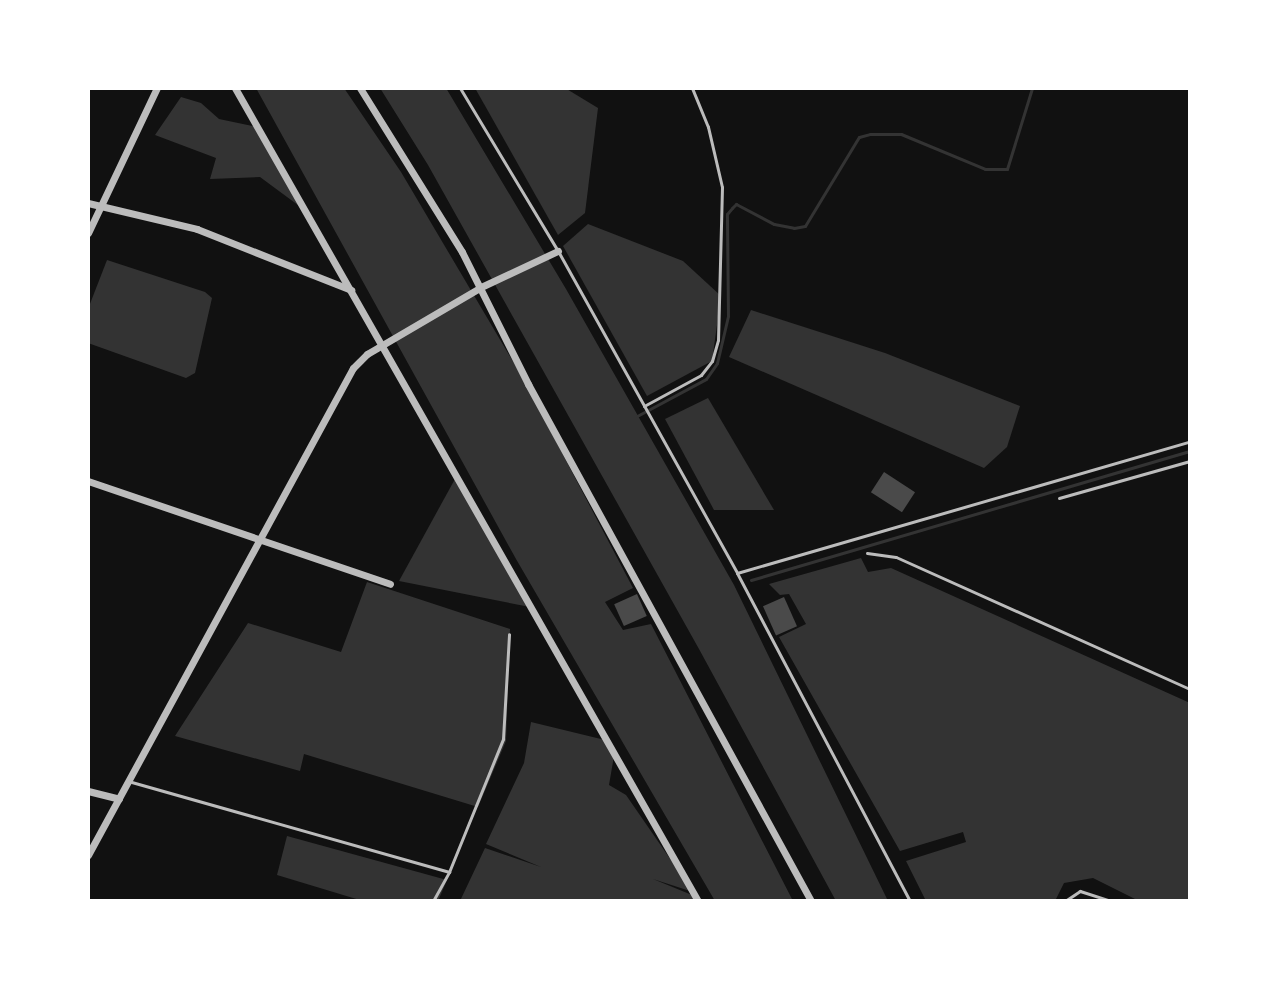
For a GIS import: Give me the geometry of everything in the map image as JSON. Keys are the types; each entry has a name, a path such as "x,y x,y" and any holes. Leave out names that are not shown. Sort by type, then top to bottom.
{"street":[{"path":"88,233 157,88"},
{"path":"235,88 351,290 379,347 698,901"},
{"path":"360,88 481,287 528,384 811,901"},
{"path":"88,203 197,229 351,290"},
{"path":"88,855 353,368 379,347 481,287 558,251"},
{"path":"88,481 390,584"},
{"path":"88,791 119,799"}],"lane":[{"path":"460,88 558,251 737,573 910,901"},
{"path":"644,407 701,375 712,361 718,340 722,187 708,127 692,88"},
{"path":"737,573 1190,441"},
{"path":"1059,498 1190,461"},
{"path":"867,553 896,557 1190,689"},
{"path":"433,901 449,872 503,739 509,634"},
{"path":"128,781 449,872"},
{"path":"1065,901 1080,891 1111,901"}],"shaded area":[{"path":"256,88 344,88 401,172 521,375 633,588 605,602 623,630 651,624 793,901 715,901 516,559"},
{"path":"380,88 446,88 566,289 734,585 888,901 836,901 428,165"},
{"path":"475,88 565,88 598,108 585,213 558,235"},
{"path":"181,97 201,103 219,119 257,127 306,211 260,177 210,179 216,158 155,135"},
{"path":"588,224 683,261 721,296 712,361 647,396 563,246"},
{"path":"107,260 205,292 212,298 195,373 186,378 88,343 88,309"},
{"path":"751,310 885,353 1020,406 1007,447 984,468 729,357"},
{"path":"708,398 774,510 714,510 665,419"},
{"path":"455,479 530,607 399,581"},
{"path":"861,558 868,572 891,568 1190,703 1190,901 1139,901 1093,878 1064,883 1055,901 926,901 906,861 966,842 963,832 900,851 779,637 806,624 789,594 780,595 769,584"},
{"path":"367,582 510,629 506,741 478,807 304,754 300,771 175,736 248,623 341,652"},
{"path":"531,722 605,740 614,756 609,785 626,795 693,892 653,879 692,895 696,901 460,901 485,848 541,867 486,844 524,763"},
{"path":"287,836 447,880 438,901 363,901 277,875"}],"building":[{"path":"884,472 915,492 902,512 871,492"},
{"path":"637,594 647,616 624,626 614,604"},
{"path":"784,597 797,626 776,636 763,606"}],"waterway":[{"path":"637,416 706,379 717,363 728,316 727,214 736,204 774,224 794,228 805,226 859,137 870,134 901,134 985,169 1007,169 1032,88"},
{"path":"751,580 1190,451"}]}
